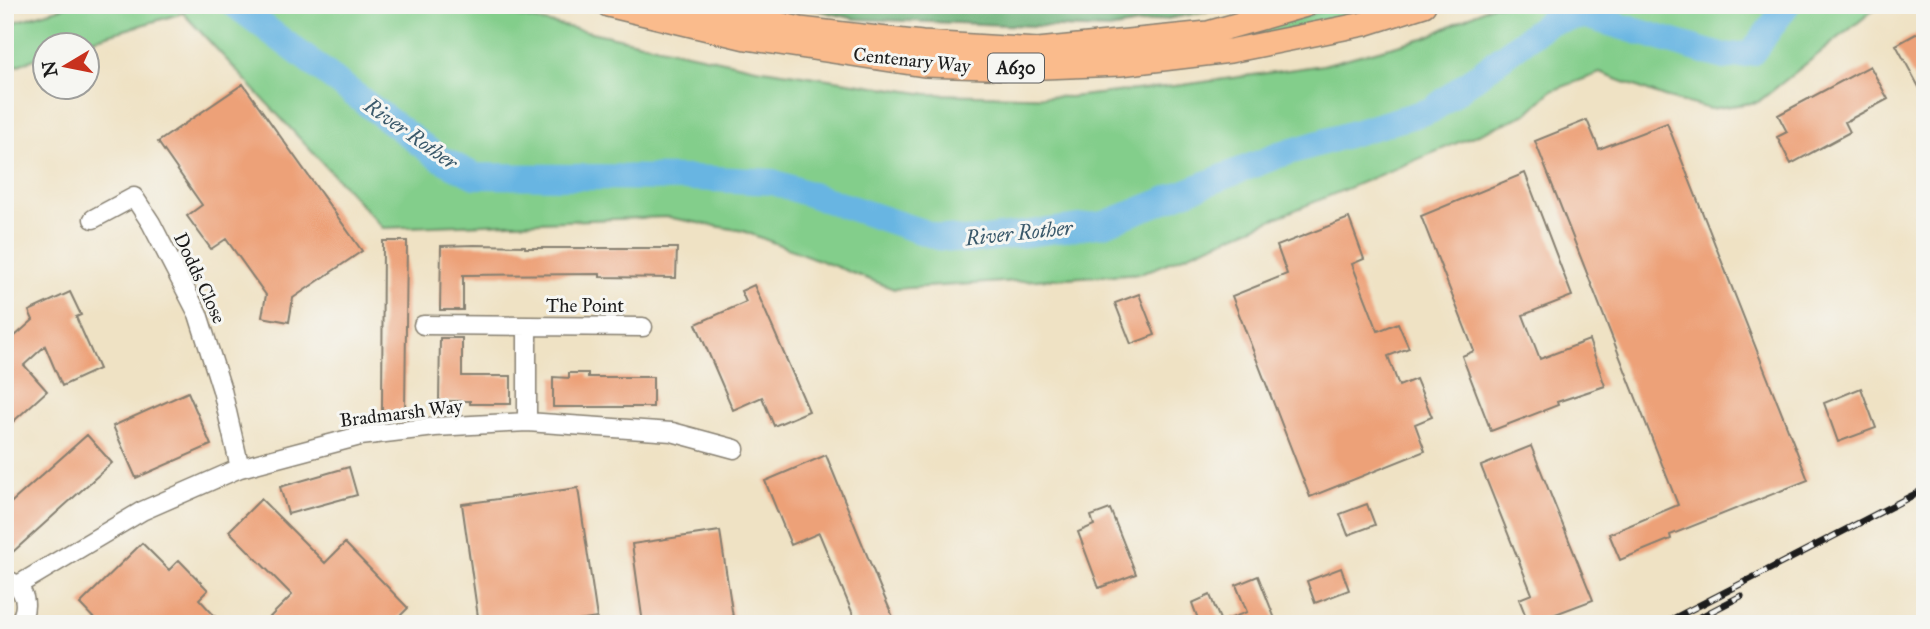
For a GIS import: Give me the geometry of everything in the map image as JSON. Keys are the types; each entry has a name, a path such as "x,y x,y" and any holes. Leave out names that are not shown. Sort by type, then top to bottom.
{"main road":[{"name":"Centenary Way","path":"608,5 746,38 924,65 1019,68 1120,64 1230,51 1364,24 1424,5"},
{"name":"Centenary Way","path":"696,5 800,29 922,43 1038,50 1208,33 1306,5"}],"street":[{"name":"Dodds Close","path":"93,219 134,197 151,223 198,314 222,390 240,468"},
{"name":"The Point","path":"422,325 643,327"},
{"name":"The Point","path":"527,326 527,422"},
{"name":"Bradmarsh Way","path":"12,582 142,511 240,468 360,436 435,427 527,422 672,432 735,449"},
{"path":"12,582 26,598 25,612 17,624"}],"green space":[{"path":"71,5 182,5 183,12 192,5 454,5 522,17 756,68 927,94 1070,97 1183,85 1323,65 1427,37 1493,5 1880,5 1758,102 1710,109 1664,97 1600,73 1551,91 1527,114 1143,273 894,289 743,231 666,217 383,228 183,13 102,37 102,32 32,32 32,60 5,70 5,25"},
{"path":"794,5 1246,5 1109,29 856,19"},
{"path":"1344,5 1392,5 1319,25 1200,45"}],"building":[{"path":"1925,29 1925,98 1896,45"},
{"path":"1870,66 1888,99 1845,122 1850,132 1791,164 1777,137 1787,132 1778,115"},
{"path":"243,84 362,251 293,298 289,322 262,317 266,295 226,239 211,249 187,216 202,205 158,142"},
{"path":"1587,120 1599,149 1667,123 1808,480 1670,535 1671,539 1620,560 1609,534 1678,505 1535,141"},
{"path":"1525,173 1572,296 1523,315 1540,359 1589,340 1605,386 1557,402 1558,405 1491,431 1462,356 1474,351 1421,216"},
{"path":"1349,218 1364,259 1352,264 1378,331 1398,323 1409,348 1388,356 1399,386 1416,379 1432,417 1415,424 1425,451 1310,497 1232,296 1287,274 1277,246"},
{"path":"383,241 407,241 405,411 382,410"},
{"path":"441,246 525,248 677,248 676,278 600,277 600,274 463,275 463,310 440,310"},
{"path":"754,285 809,411 774,426 762,397 733,410 696,324 746,302 741,291"},
{"path":"70,292 81,315 76,317 99,369 62,386 45,346 24,365 47,391 5,429 5,345 33,320 29,311"},
{"path":"1139,294 1155,335 1131,344 1115,303"},
{"path":"440,338 462,338 462,376 511,376 511,404 439,401"},
{"path":"569,373 588,373 588,377 653,377 653,407 553,407 553,377 569,378"},
{"path":"1861,388 1876,428 1838,442 1824,403"},
{"path":"188,392 211,445 136,478 113,426"},
{"path":"87,435 112,463 5,559 5,508"},
{"path":"1531,446 1593,600 1529,624 1519,599 1532,594 1481,466"},
{"path":"826,455 896,624 857,624 819,533 791,545 765,481"},
{"path":"349,467 357,495 288,514 280,487"},
{"path":"578,488 597,618 559,624 479,624 462,504"},
{"path":"261,499 325,563 345,543 408,608 392,624 263,624 292,595 229,531"},
{"path":"1367,504 1375,525 1348,535 1340,514"},
{"path":"1110,509 1136,574 1099,588 1078,532 1094,525 1091,516"},
{"path":"720,531 734,624 643,624 632,544"},
{"path":"142,543 169,570 179,560 208,590 199,599 222,624 99,624 80,604"},
{"path":"1341,568 1349,590 1315,603 1307,581"},
{"path":"1258,576 1277,624 1200,624 1192,603 1210,595 1221,622 1247,612 1236,585"}],"waterway":[{"name":"River Rother","path":"235,5 439,158 475,176 693,178 773,182 938,237 969,241 1104,224 1279,155 1432,110 1550,21 1586,16 1724,57 1752,53 1787,5"}],"railway":[{"path":"1663,624 1925,489"},
{"path":"1687,624 1741,596"}]}
